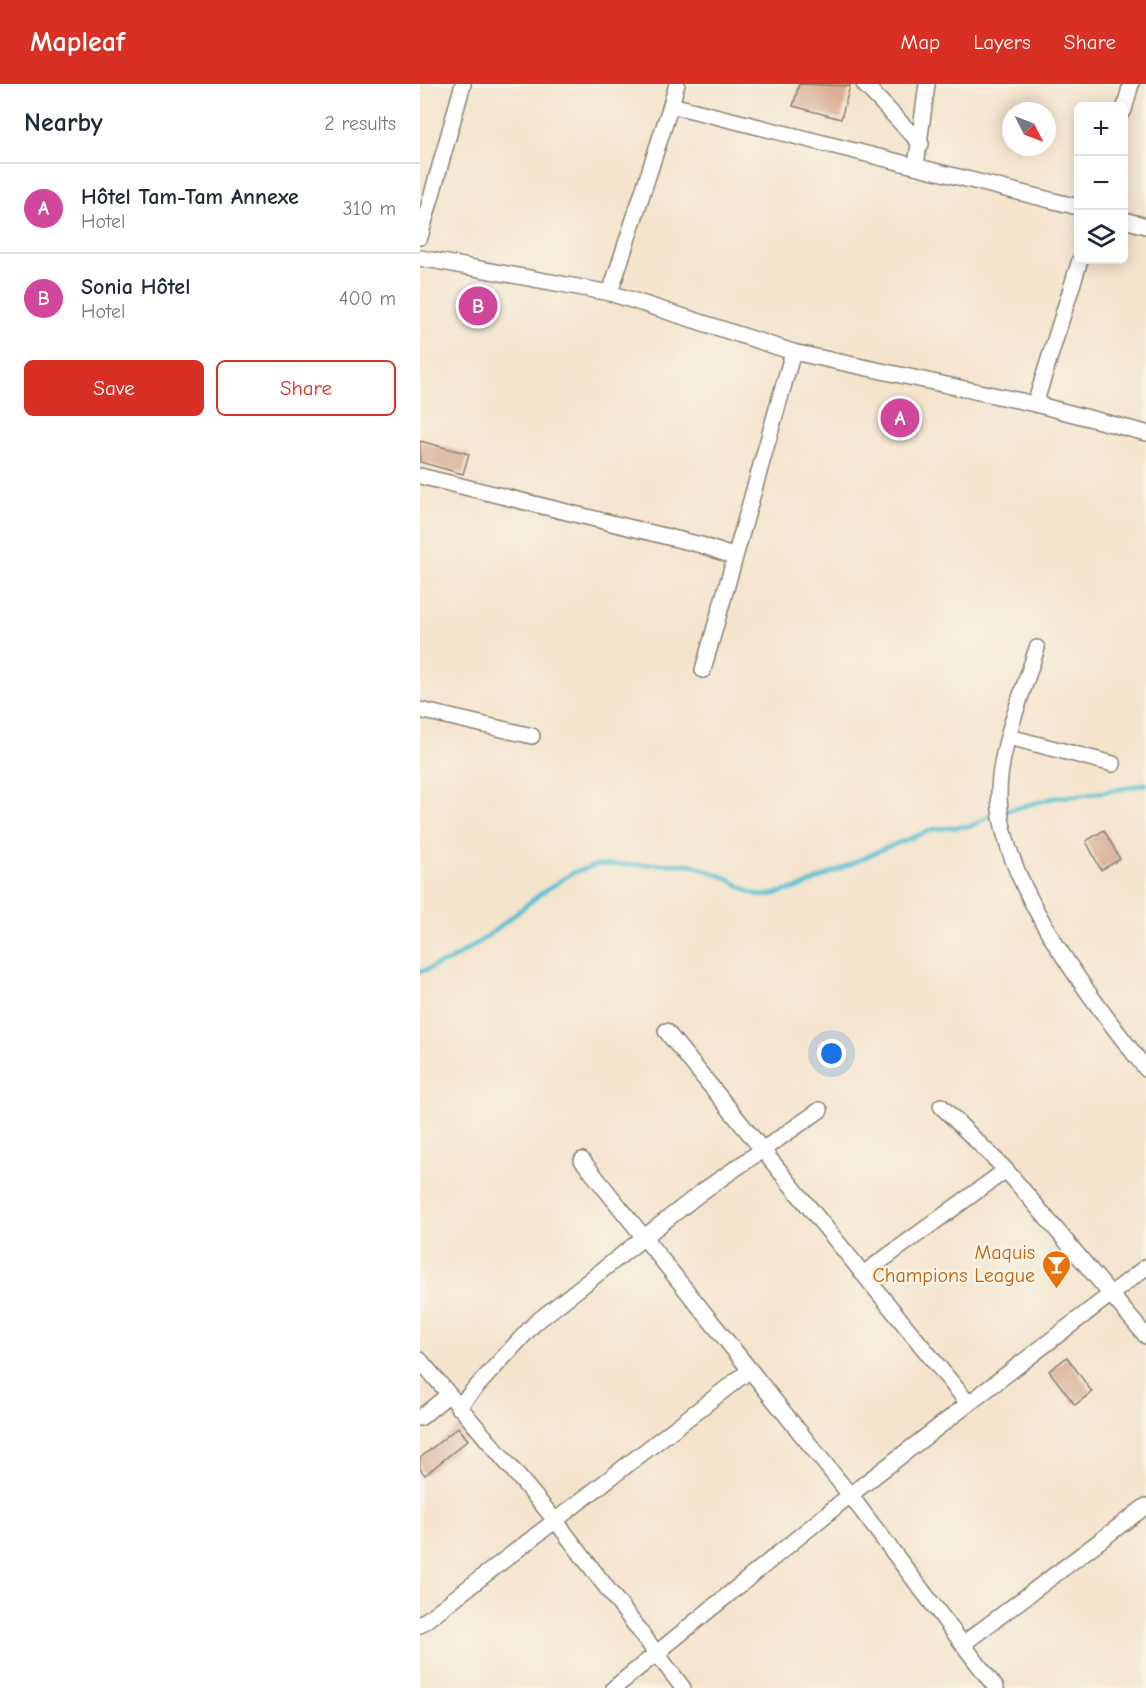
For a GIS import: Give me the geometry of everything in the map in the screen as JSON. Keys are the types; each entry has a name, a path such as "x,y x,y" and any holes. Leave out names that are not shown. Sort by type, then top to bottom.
{"street":[{"path":"420,237 463,84"},
{"path":"610,293 677,84"},
{"path":"864,84 921,144"},
{"path":"916,166 921,144 927,84"},
{"path":"1126,102 1131,84"},
{"path":"671,105 1074,206"},
{"path":"1128,221 1146,226"},
{"path":"420,258 610,293 793,352 1035,404 1146,434"},
{"path":"1035,404 1079,264"},
{"path":"704,670 793,352"},
{"path":"420,476 701,545 735,557"},
{"path":"1037,648 1009,737 999,794 1003,824 1027,897 1096,1001 1146,1069"},
{"path":"420,710 532,736"},
{"path":"1009,737 1113,764"},
{"path":"666,1031 968,1403"},
{"path":"941,1106 1006,1170 1146,1336"},
{"path":"420,1418 453,1401 535,1323 702,1191 764,1151 820,1110"},
{"path":"582,1160 850,1495 996,1688"},
{"path":"863,1274 1006,1170"},
{"path":"614,1688 850,1495 1146,1267"},
{"path":"420,1360 555,1520 683,1688"},
{"path":"420,1625 750,1370"},
{"path":"963,1644 1146,1506"}],"building":[{"path":"799,84 850,86 841,119 793,106"},
{"path":"420,441 469,454 463,474 420,462"},
{"path":"1104,830 1120,859 1101,870 1086,841"},
{"path":"1067,1357 1092,1392 1075,1405 1049,1371"},
{"path":"458,1427 468,1440 425,1475 420,1469 420,1458"}],"waterway":[{"path":"420,972 451,960 484,939 539,895 572,873 596,865 690,864 727,878 750,892 763,896 801,887 885,848 934,829 971,826 994,814 1054,798 1146,784"}],"place":[{"name":"Sonia Hôtel","path":"478,306"},
{"name":"Hôtel Tam-Tam Annexe","path":"900,418"},
{"name":"Maquis Champions League","path":"1056,1290"}]}
